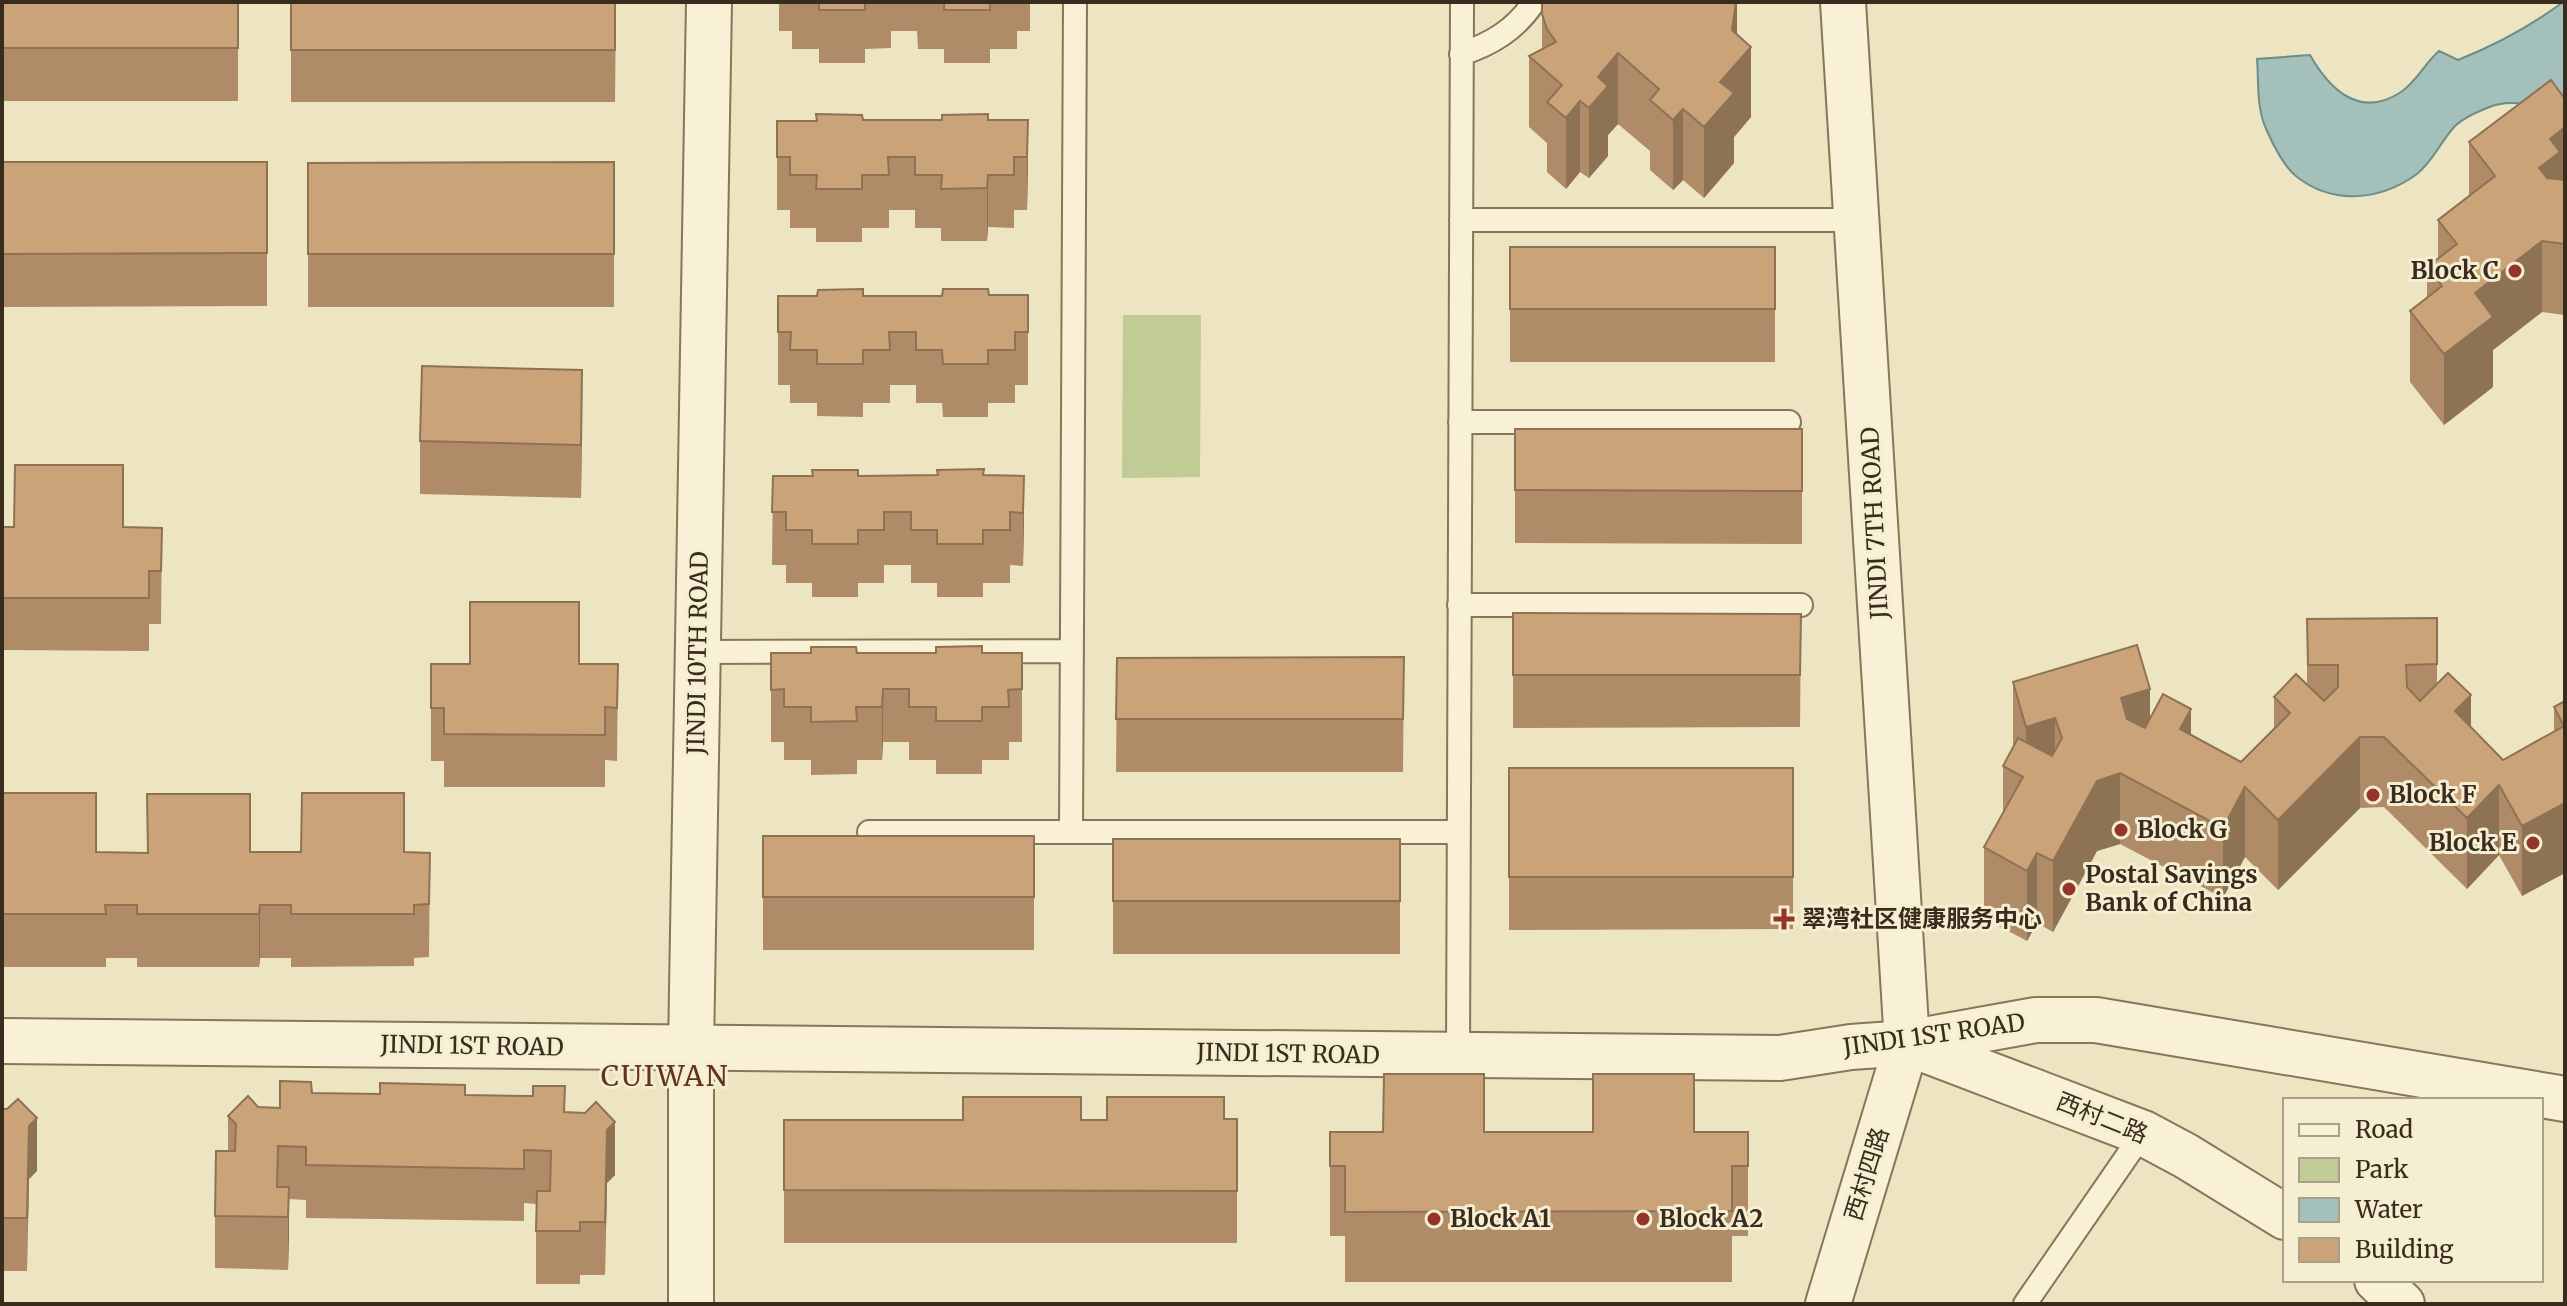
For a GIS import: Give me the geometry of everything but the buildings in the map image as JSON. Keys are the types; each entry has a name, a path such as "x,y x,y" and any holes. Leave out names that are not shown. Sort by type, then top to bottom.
{"street":[{"name":"JINDI 10TH ROAD","path":"691,1304 691,1048 709,2"},
{"name":"JINDI 7TH ROAD","path":"1843,2 1907,1043"},
{"name":"JINDI 1ST ROAD","path":"2,1041 1780,1058 1851,1047 1907,1043 2036,1020 2096,1020 2565,1099"},
{"name":"西村二路","path":"1907,1043 2143,1133 2283,1216"},
{"name":"西村四路","path":"1828,1304 1907,1043"},
{"path":"2379,1282 2402,1304"}],"lane":[{"path":"1071,832 1075,2"},
{"path":"1458,1055 1462,2"},
{"path":"1461,54 1486,46 1508,32 1534,2"},
{"path":"1461,220 1856,220"},
{"path":"1460,422 1789,422"},
{"path":"1459,605 1801,605"},
{"path":"698,652 1072,651"},
{"path":"869,832 1458,832"},
{"path":"2025,1304 2143,1133"}],"green space":[{"path":"1123,315 1201,315 1200,477 1122,478"}],"water":[{"path":"2563,2 2565,114 2516,103 2487,108 2455,126 2417,174 2388,190 2342,196 2312,186 2297,177 2284,162 2263,122 2257,59 2310,55 2337,89 2348,97 2372,103 2401,92 2439,51 2458,60 2512,34"}],"place":[{"name":"Block C","path":"2515,271"},
{"name":"Block F","path":"2373,795"},
{"name":"Block G","path":"2121,830"},
{"name":"Block E","path":"2533,843"},
{"name":"Postal Savings Bank of China","path":"2069,889"},
{"name":"翠湾社区健康服务中心","path":"1784,919"},
{"name":"Block A1","path":"1434,1219"},
{"name":"Block A2","path":"1643,1219"}],"district":[{"name":"CUIWAN","path":"665,1076"}]}
